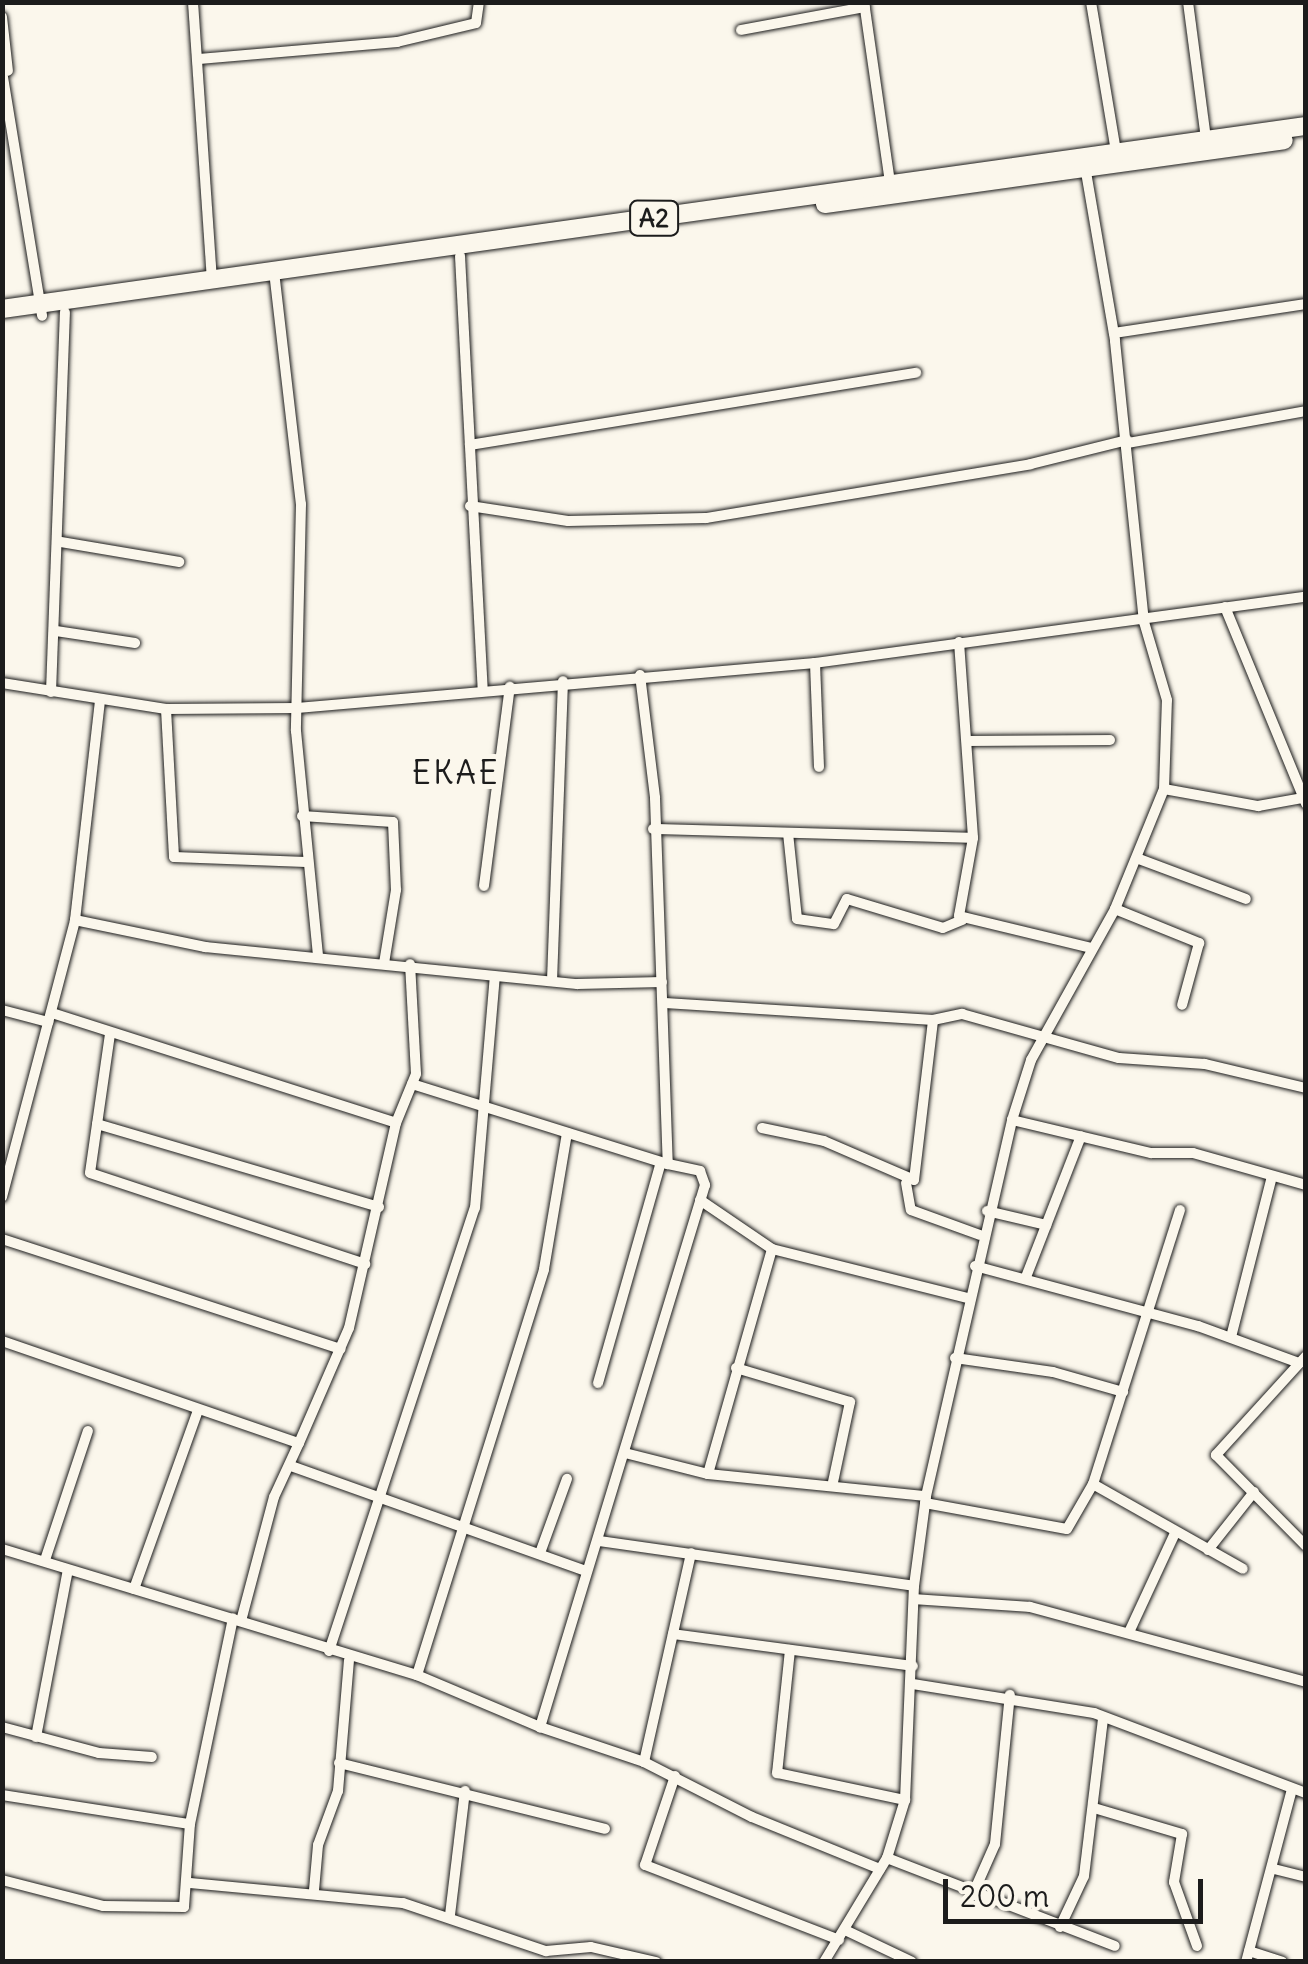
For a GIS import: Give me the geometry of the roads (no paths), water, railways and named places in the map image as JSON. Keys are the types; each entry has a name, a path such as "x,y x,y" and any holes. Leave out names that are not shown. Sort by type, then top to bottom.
{"highway":[{"name":"A2","path":"2,309 65,312 1085,162 1116,151 1306,126"},
{"name":"A2","path":"2,320 212,279 890,182 1306,137"}],"street":[{"path":"193,2 212,279"},
{"path":"199,59 397,42 476,23 479,2"},
{"path":"1091,2 1116,151"},
{"path":"1188,2 1206,138"},
{"path":"741,30 865,5 890,182"},
{"path":"2,17 6,71 41,310"},
{"path":"824,1962 884,1864 905,1800 913,1684 914,1586 926,1499 980,1234 1012,1120 1046,1032 1139,859 1164,789 1167,700 1144,622 1114,333 1085,162"},
{"path":"460,256 470,506 483,689"},
{"path":"275,280 300,504 297,708 302,816 318,956"},
{"path":"1114,333 1306,304"},
{"path":"51,692 61,542 65,312"},
{"path":"470,444 916,374"},
{"path":"470,506 568,521 706,518 1031,464 1127,442 1306,411"},
{"path":"61,542 179,562"},
{"path":"2,682 166,709 297,708 563,680 815,663 959,642 1144,622 1306,597"},
{"path":"1164,789 1258,806 1304,798 1225,607"},
{"path":"56,632 134,644"},
{"path":"959,642 971,741 973,838 962,920"},
{"path":"815,663 819,767"},
{"path":"598,1384 664,1165 665,1003 640,675"},
{"path":"552,981 563,680"},
{"path":"484,886 510,687"},
{"path":"2,1197 74,920 100,698"},
{"path":"166,709 174,857 306,862"},
{"path":"971,741 1110,740"},
{"path":"302,816 392,822 396,890 384,962"},
{"path":"652,829 973,838"},
{"path":"788,833 797,919 834,924 847,899 942,928 962,920 1091,948"},
{"path":"1139,859 1246,899"},
{"path":"1115,908 1199,943 1182,1005"},
{"path":"74,920 205,947 410,964 552,981 662,982"},
{"path":"2,1880 103,1906 176,1910 190,1884 190,1824 237,1619 274,1497 341,1349 379,1208 396,1122 412,1084 410,964"},
{"path":"329,1651 374,1501 474,1208 487,1104 495,976"},
{"path":"665,1003 933,1020 962,1014 1046,1032 1119,1058 1205,1064 1306,1088"},
{"path":"2,1010 110,1034 396,1122"},
{"path":"906,1183 918,1172 933,1020"},
{"path":"110,1034 90,1174 365,1264"},
{"path":"412,1084 487,1104 664,1165 700,1171 700,1200 540,1727"},
{"path":"1012,1120 1151,1152 1193,1152 1306,1184"},
{"path":"97,1124 379,1208"},
{"path":"762,1128 824,1141 906,1183"},
{"path":"417,1675 544,1269 567,1134"},
{"path":"1026,1276 1081,1136"},
{"path":"1231,1336 1272,1176"},
{"path":"906,1183 911,1210 980,1234"},
{"path":"700,1200 772,1249 967,1298"},
{"path":"625,1452 708,1474 833,1482 1067,1529 1092,1484 1180,1210"},
{"path":"987,1211 1046,1225"},
{"path":"2,1239 341,1349"},
{"path":"708,1474 772,1249"},
{"path":"975,1266 1026,1276 1302,1360 1216,1455 1306,1546"},
{"path":"2,1342 299,1444"},
{"path":"955,1358 1053,1372 1124,1392"},
{"path":"736,1368 850,1402 833,1482"},
{"path":"134,1589 198,1410"},
{"path":"45,1560 88,1432"},
{"path":"290,1466 374,1501 461,1526 586,1570"},
{"path":"540,1554 567,1480"},
{"path":"1092,1484 1244,1569"},
{"path":"1208,1550 1254,1492"},
{"path":"1130,1630 1175,1533"},
{"path":"599,1541 914,1586"},
{"path":"2,1550 237,1619 349,1660 417,1675 540,1727 644,1762 884,1864 1115,1946"},
{"path":"644,1762 691,1553"},
{"path":"36,1737 68,1570"},
{"path":"914,1599 1030,1607 1130,1630 1306,1682"},
{"path":"672,1634 913,1666"},
{"path":"790,1650 777,1773 905,1800"},
{"path":"314,1890 339,1763 349,1660"},
{"path":"913,1684 1010,1696 1103,1718 1306,1793"},
{"path":"972,1896 995,1844 1010,1696"},
{"path":"1060,1927 1084,1876 1103,1718"},
{"path":"2,1727 36,1737 152,1757"},
{"path":"339,1763 465,1791 605,1829"},
{"path":"675,1776 645,1866 912,1962"},
{"path":"1282,1962 1247,1956 1274,1869 1292,1789"},
{"path":"450,1914 465,1791"},
{"path":"2,1796 190,1824"},
{"path":"1094,1808 1182,1834 1174,1882 1197,1946"},
{"path":"1274,1869 1306,1877"},
{"path":"190,1884 314,1890 450,1914 546,1951 591,1947 656,1962"}],"district":[{"name":"EKAE","path":"456,773"}]}
